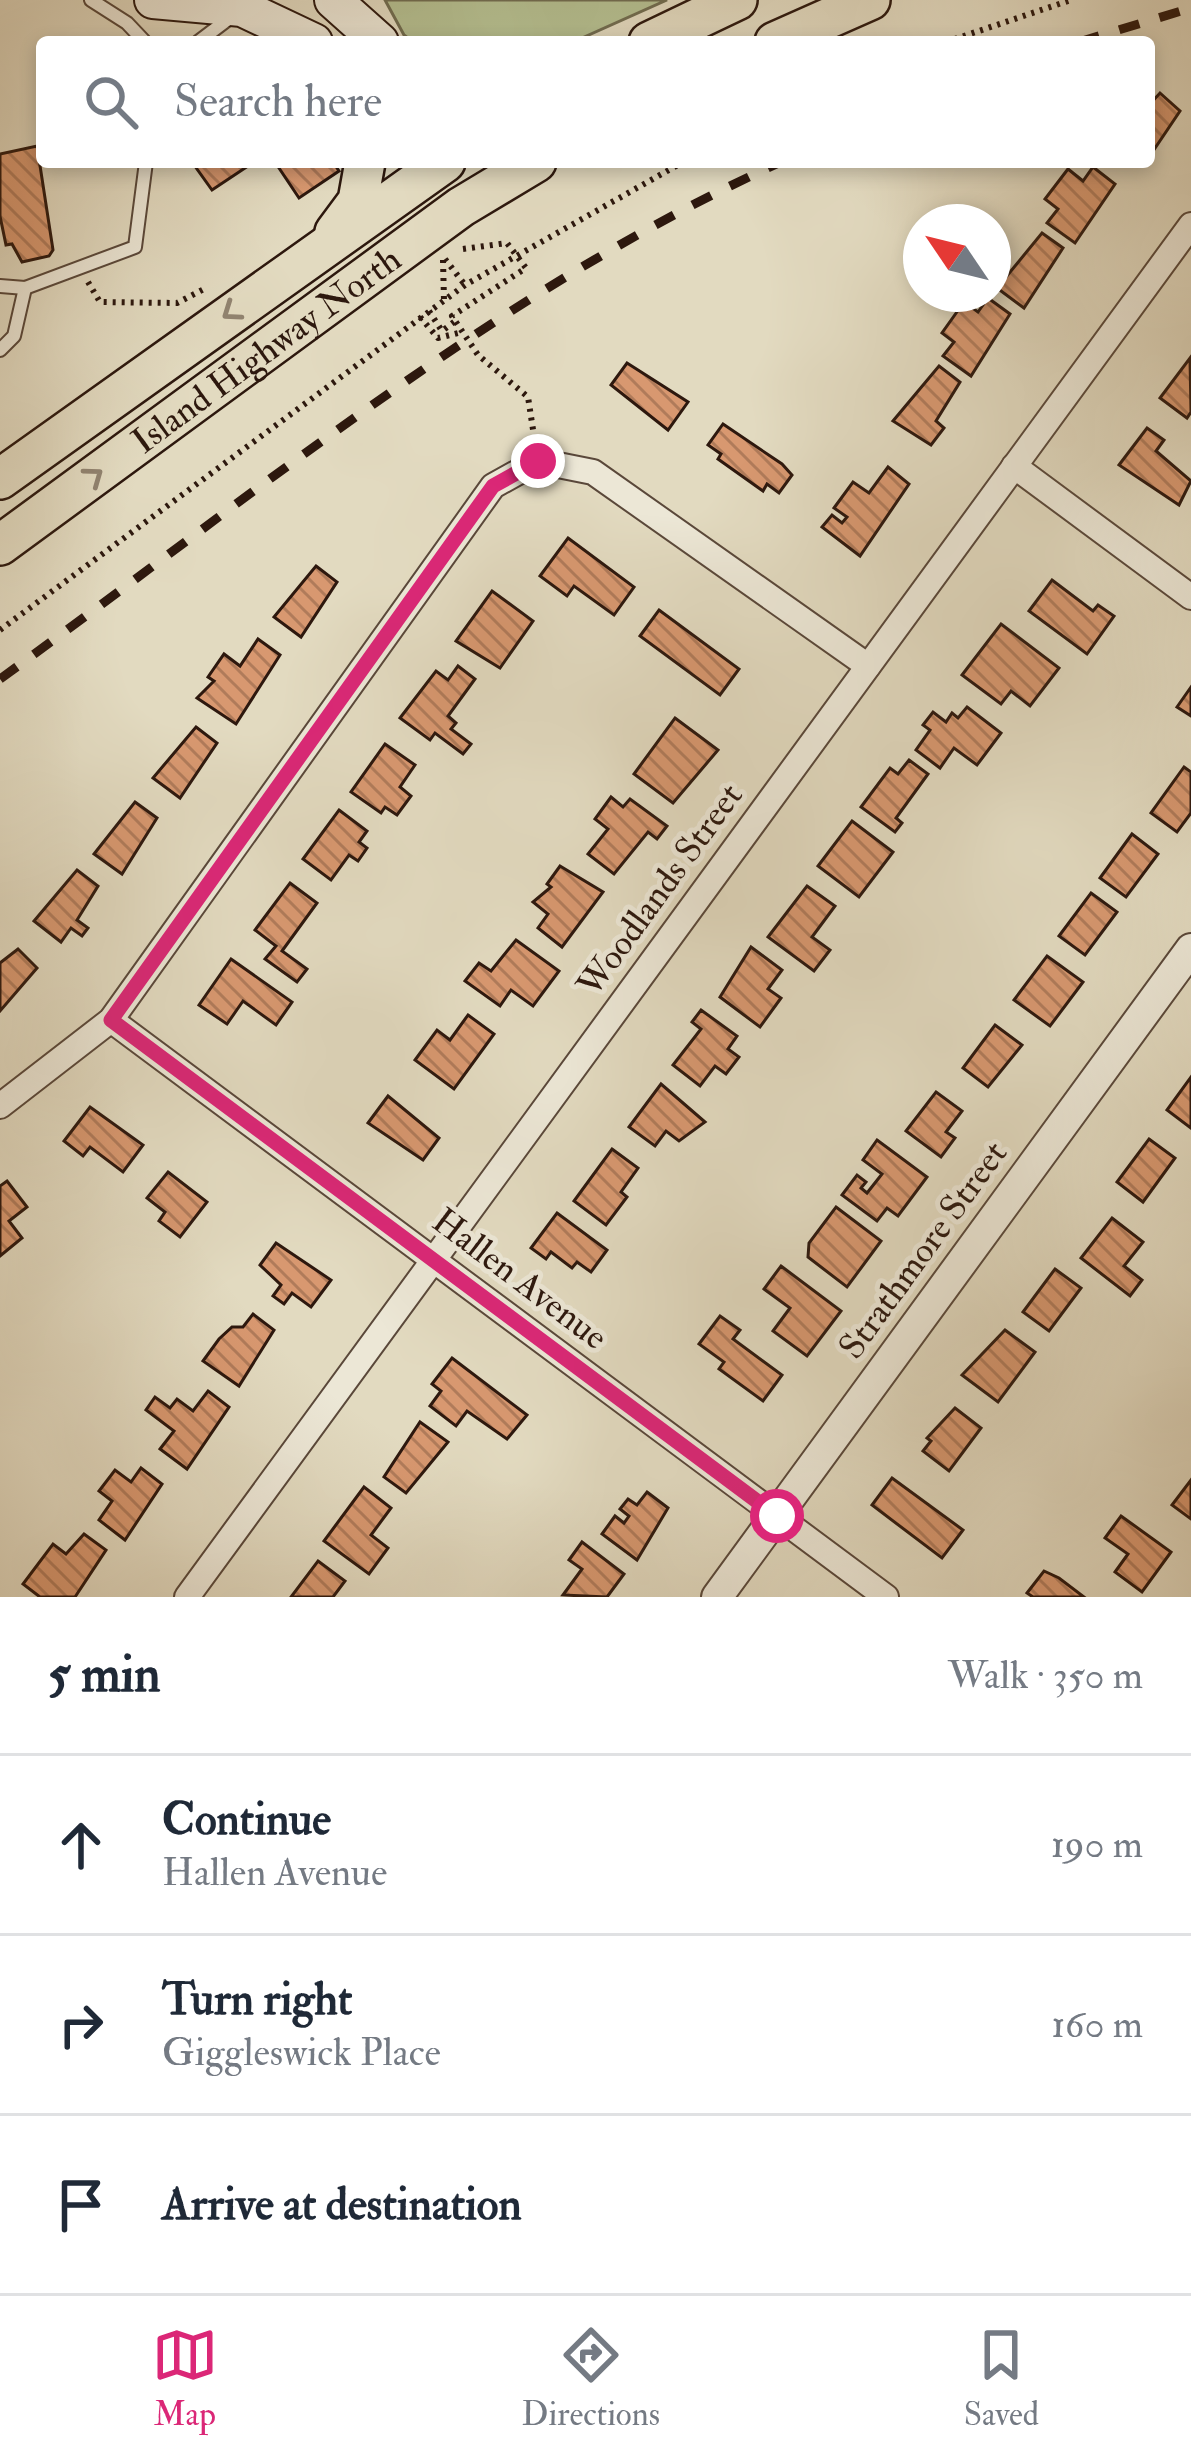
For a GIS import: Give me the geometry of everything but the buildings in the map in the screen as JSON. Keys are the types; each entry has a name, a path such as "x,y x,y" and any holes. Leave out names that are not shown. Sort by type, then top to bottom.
{"main road":[{"path":"153,0 251,4 304,36"},
{"path":"333,0 373,36"},
{"path":"377,0 379,36"},
{"path":"662,36 737,0"},
{"path":"788,36 855,4"},
{"path":"327,244 358,201 364,168"},
{"name":"Island Highway North","path":"0,479 429,168"},
{"path":"433,168 461,207"},
{"name":"Island Highway North","path":"0,545 461,207 526,168"}],"street":[{"name":"Woodlands Street","path":"188,1597 1191,225"},
{"path":"0,1106 111,1020 493,486 538,461 593,472 868,666"},
{"path":"1014,466 1191,597"},
{"name":"Strathmore Street","path":"717,1597 1191,950"},
{"name":"Hallen Avenue","path":"111,1020 886,1597"}],"lane":[{"path":"91,0 127,22 140,36"},
{"path":"206,36 251,4"},
{"path":"0,286 25,288 135,247 145,168"},
{"path":"0,350 14,336 25,288"},
{"path":"0,467 91,413"}],"path":[{"path":"969,36 1071,0"},
{"path":"0,630 465,285 672,168"},
{"path":"443,256 507,243 526,268 452,316 492,369 528,397 538,461"},
{"path":"443,256 465,285"},
{"path":"443,256 444,300"},
{"path":"79,266 100,302 177,303 206,288"},
{"path":"429,311 442,331 455,321"},
{"path":"420,317 438,338 462,332"}],"green space":[{"path":"385,0 667,0 586,36 404,35"}],"railway":[{"path":"1099,36 1191,8"},
{"path":"0,679 282,470 476,334 677,213 769,168"}],"route":[{"path":"538,461 493,486 111,1020 777,1516"}]}
